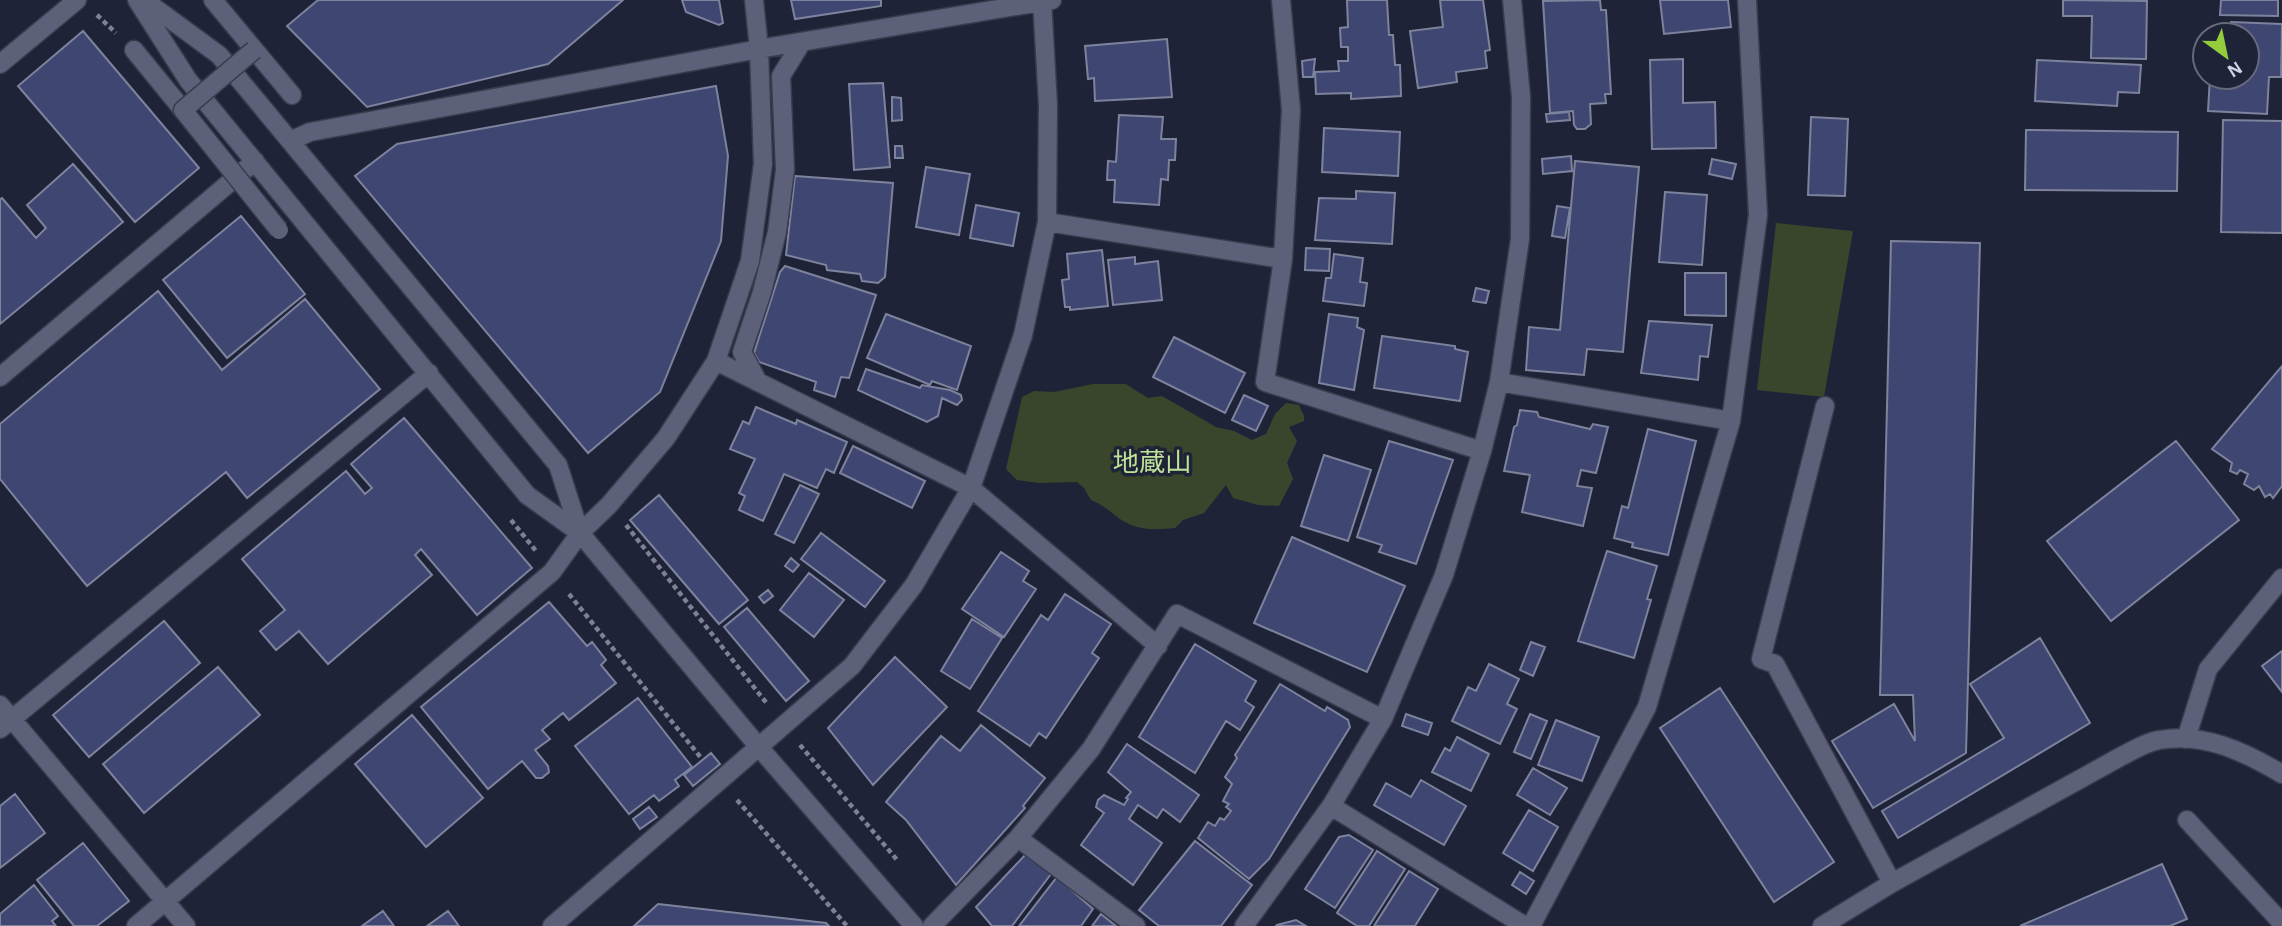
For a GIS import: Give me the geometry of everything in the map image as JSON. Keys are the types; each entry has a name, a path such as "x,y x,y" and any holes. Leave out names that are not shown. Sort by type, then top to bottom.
{"street":[{"path":"0,64 77,0"},
{"path":"137,0 188,80 527,495 580,533 758,746 914,926"},
{"path":"144,0 219,55 558,465 580,533"},
{"path":"213,0 292,94"},
{"path":"136,926 552,572 580,533 609,505 666,438 716,361 750,261 763,164 759,49 754,0"},
{"path":"1281,0 1291,110 1283,260 1265,382 1482,451"},
{"path":"1244,926 1331,806 1383,719 1444,575 1482,451 1499,382 1520,239 1521,97 1512,0"},
{"path":"1331,806 1528,926 1647,707 1731,421 1758,215 1747,0"},
{"path":"290,141 310,132 759,49 1045,1 1047,222 1023,335 971,488 914,585 852,666 785,727 758,746 552,926"},
{"path":"758,382 742,352 762,292 777,232 785,170 779,87 781,76 802,42"},
{"path":"134,50 279,230"},
{"path":"183,110 254,50"},
{"path":"0,377 255,161"},
{"path":"1047,222 1283,260"},
{"path":"716,361 971,488 1158,646"},
{"path":"186,926 4,718 429,373"},
{"path":"1499,382 1731,421"},
{"path":"1825,406 1760,659 1775,664 1892,883"},
{"path":"2186,739 2207,669 2282,578"},
{"path":"932,926 1018,838 1091,749 1177,614 1383,719"},
{"path":"1822,926 1892,883 2120,757 2158,740 2186,739 2222,743 2282,774"},
{"path":"2187,820 2282,923"},
{"path":"1018,838 1136,926"}],"green space":[{"path":"1776,223 1853,231 1824,397 1757,390"},
{"name":"地蔵山","path":"1093,384 1126,384 1148,398 1162,396 1216,427 1234,431 1252,440 1266,434 1275,414 1286,403 1299,405 1304,421 1289,427 1297,441 1287,463 1293,479 1279,506 1258,505 1233,498 1226,485 1204,513 1183,520 1175,528 1146,529 1127,523 1091,500 1077,482 1039,483 1017,480 1006,469 1022,397 1034,391 1054,392"}],"building":[{"path":"318,0 623,0 548,64 367,107 287,26"},
{"path":"682,0 719,0 723,23 719,25 686,12"},
{"path":"791,0 881,0 881,6 795,19"},
{"path":"1347,0 1387,0 1389,35 1393,35 1395,65 1400,65 1401,96 1351,99 1351,93 1316,94 1315,72 1339,71 1338,61 1348,61 1348,47 1341,47 1340,28 1348,27"},
{"path":"1440,0 1483,0 1490,50 1485,51 1487,68 1456,72 1457,82 1418,88 1410,31 1443,27"},
{"path":"1600,0 1601,10 1606,10 1611,94 1605,94 1606,103 1590,104 1591,124 1585,129 1577,129 1573,111 1550,113 1543,1"},
{"path":"1660,0 1728,0 1731,27 1664,34"},
{"path":"2063,0 2147,1 2146,59 2091,58 2092,16 2063,16"},
{"path":"2221,0 2278,0 2278,16 2220,15"},
{"path":"2261,23 2282,24 2281,77 2269,77 2267,114 2208,111 2209,91 2261,91"},
{"path":"83,31 199,168 135,222 18,86"},
{"path":"1167,39 1172,97 1095,101 1094,78 1088,79 1085,46"},
{"path":"1315,59 1313,77 1303,77 1302,61"},
{"path":"1683,59 1683,103 1715,102 1716,148 1652,149 1650,60"},
{"path":"2037,60 2141,65 2139,93 2118,92 2117,106 2035,101"},
{"path":"883,83 890,167 854,170 849,84"},
{"path":"716,86 728,156 721,241 660,392 588,453 355,176 397,144"},
{"path":"892,97 901,98 902,120 892,121"},
{"path":"1569,112 1570,120 1547,122 1546,114"},
{"path":"1119,115 1163,117 1161,139 1176,139 1175,160 1169,160 1168,180 1161,179 1159,205 1114,202 1115,180 1107,180 1108,161 1116,162"},
{"path":"1811,117 1848,119 1845,196 1808,195"},
{"path":"2223,120 2282,121 2282,233 2221,232"},
{"path":"1324,128 1400,132 1398,176 1322,172"},
{"path":"2026,130 2178,132 2177,191 2025,190"},
{"path":"895,146 902,146 903,158 895,158"},
{"path":"1571,156 1572,171 1543,174 1542,159"},
{"path":"1712,159 1736,164 1732,179 1709,174"},
{"path":"1575,161 1639,167 1623,352 1587,349 1584,375 1526,370 1529,327 1560,330"},
{"path":"73,164 123,222 0,324 0,199 2,198 36,238 46,228 27,205"},
{"path":"926,167 970,174 959,235 916,227"},
{"path":"795,176 893,183 885,277 878,283 862,281 860,274 827,270 826,265 786,255"},
{"path":"1356,191 1395,193 1392,244 1315,240 1319,198 1356,199"},
{"path":"1665,192 1707,195 1702,265 1659,262"},
{"path":"976,205 1019,213 1013,246 970,238"},
{"path":"1557,206 1570,208 1565,238 1552,236"},
{"path":"241,216 305,294 227,358 163,280"},
{"path":"1891,241 1980,243 1966,753 1873,808 1832,741 1894,704 1915,741 1913,695 1880,695"},
{"path":"1306,248 1330,249 1329,271 1305,270"},
{"path":"1102,250 1108,306 1070,310 1070,307 1065,307 1062,280 1069,279 1067,254"},
{"path":"1334,254 1363,258 1360,282 1367,283 1364,306 1323,301 1326,278 1331,278"},
{"path":"1135,257 1135,264 1158,261 1162,300 1113,305 1108,260"},
{"path":"785,266 876,295 849,378 841,377 835,397 814,390 816,382 759,362 754,353 780,272"},
{"path":"1685,273 1726,273 1726,316 1685,315"},
{"path":"1476,288 1489,291 1486,303 1473,301"},
{"path":"158,291 222,370 305,299 380,389 247,498 226,472 87,586 0,479 0,424"},
{"path":"886,314 971,346 957,390 932,381 930,385 867,358"},
{"path":"1329,314 1358,318 1357,327 1364,330 1354,390 1319,383"},
{"path":"1649,321 1712,325 1708,357 1700,356 1698,380 1641,373"},
{"path":"1382,336 1455,346 1455,349 1468,352 1460,401 1374,388"},
{"path":"1174,337 1245,373 1225,413 1153,377"},
{"path":"2282,366 2282,486 2273,498 2270,494 2265,497 2259,486 2254,490 2244,484 2248,474 2240,470 2237,474 2230,471 2232,463 2212,449"},
{"path":"866,369 920,388 922,385 950,390 961,395 962,400 957,405 942,398 938,416 927,422 858,390"},
{"path":"1244,395 1268,406 1256,431 1232,420"},
{"path":"756,407 796,424 797,420 847,442 834,473 826,469 817,488 784,474 763,521 739,510 745,496 739,493 755,459 730,449 743,421 749,424"},
{"path":"1520,410 1537,412 1539,417 1590,429 1593,424 1608,427 1596,473 1581,470 1577,486 1592,488 1583,526 1522,512 1530,475 1504,471"},
{"path":"404,418 532,568 477,615 421,549 415,555 432,575 328,664 299,631 276,650 260,631 285,610 242,559 346,471 365,494 372,488 351,464"},
{"path":"1648,429 1696,441 1668,555 1632,547 1633,543 1614,538 1622,506 1628,508"},
{"path":"1389,441 1453,460 1416,564 1379,552 1382,545 1357,537"},
{"path":"2176,441 2239,520 2111,621 2047,541"},
{"path":"853,446 925,481 912,508 840,473"},
{"path":"1324,455 1371,470 1348,541 1301,526"},
{"path":"800,485 819,494 794,543 775,534"},
{"path":"659,495 748,600 719,624 630,520"},
{"path":"821,533 885,581 865,607 801,559"},
{"path":"1292,537 1405,586 1367,672 1254,623"},
{"path":"1607,551 1657,566 1647,599 1651,600 1634,658 1578,641"},
{"path":"1001,552 1029,571 1023,581 1036,589 1004,637 962,609"},
{"path":"791,558 799,565 793,572 785,566"},
{"path":"809,573 844,600 814,637 780,610"},
{"path":"768,590 773,596 764,603 759,597"},
{"path":"1065,594 1111,624 1092,653 1099,658 1046,738 1039,733 1030,746 978,711 1041,615 1048,620"},
{"path":"549,602 587,646 592,642 606,660 601,665 616,683 569,720 563,713 542,730 550,739 535,750 548,766 549,772 542,778 536,778 522,761 488,789 421,707"},
{"path":"747,608 809,681 786,701 724,627"},
{"path":"972,619 1002,638 970,689 941,671"},
{"path":"164,621 200,663 89,757 53,715"},
{"path":"2040,638 2090,723 1898,838 1882,811 2004,738 1970,684"},
{"path":"1531,642 1545,647 1533,676 1520,670"},
{"path":"1195,644 1256,681 1245,701 1254,707 1240,730 1226,721 1195,773 1139,737"},
{"path":"2282,651 2282,692 2262,666"},
{"path":"895,657 947,707 873,785 828,728"},
{"path":"1489,664 1519,679 1507,704 1517,709 1500,744 1452,721 1468,687 1476,691"},
{"path":"218,667 260,715 144,813 103,764"},
{"path":"1280,684 1325,711 1327,707 1348,720 1350,727 1269,859 1249,879 1198,838 1208,822 1215,826 1220,818 1224,820 1231,811 1226,807 1229,804 1223,801 1232,784 1225,777 1237,758 1235,755"},
{"path":"1720,688 1834,862 1774,902 1660,728"},
{"path":"638,698 692,767 675,780 679,786 659,801 654,795 629,814 575,746"},
{"path":"1406,714 1432,723 1428,735 1402,726"},
{"path":"1530,714 1547,721 1531,759 1514,752"},
{"path":"412,715 483,798 426,847 355,764"},
{"path":"1556,720 1599,737 1582,781 1538,765"},
{"path":"981,725 1045,778 1023,806 1025,808 956,885 906,820 886,802 941,736 960,751"},
{"path":"1457,737 1489,754 1471,791 1432,772 1445,748 1450,751"},
{"path":"1127,744 1199,795 1180,822 1163,809 1157,818 1138,805 1129,819 1162,843 1133,885 1081,845 1104,813 1096,807 1098,800 1104,795 1124,805 1128,799 1126,798 1131,792 1108,772"},
{"path":"711,753 720,764 693,786 684,775"},
{"path":"1533,768 1567,788 1550,815 1517,795"},
{"path":"1421,780 1466,806 1444,845 1374,805 1386,783 1411,797"},
{"path":"15,794 45,833 0,868 0,806"},
{"path":"649,807 657,817 640,829 633,819"},
{"path":"1529,810 1558,827 1533,871 1503,853"},
{"path":"1349,835 1373,850 1335,908 1305,889 1339,837"},
{"path":"1195,841 1252,885 1221,926 1159,926 1139,910"},
{"path":"83,843 129,901 97,926 74,926 37,880"},
{"path":"1377,851 1405,869 1369,926 1357,926 1337,913"},
{"path":"1026,854 1051,874 1012,926 992,926 976,907"},
{"path":"2162,864 2187,919 2170,926 2020,926"},
{"path":"1409,871 1438,889 1415,926 1374,926"},
{"path":"1520,872 1534,881 1526,894 1512,885"},
{"path":"1057,877 1093,909 1081,926 1019,926"},
{"path":"34,885 58,916 52,921 56,926 0,926 0,914"},
{"path":"658,904 826,923 829,926 634,926"},
{"path":"383,911 394,926 362,926"},
{"path":"448,911 459,926 427,926"},
{"path":"1101,914 1116,926 1092,926"},
{"path":"1296,920 1306,926 1276,926 1277,925"}]}
